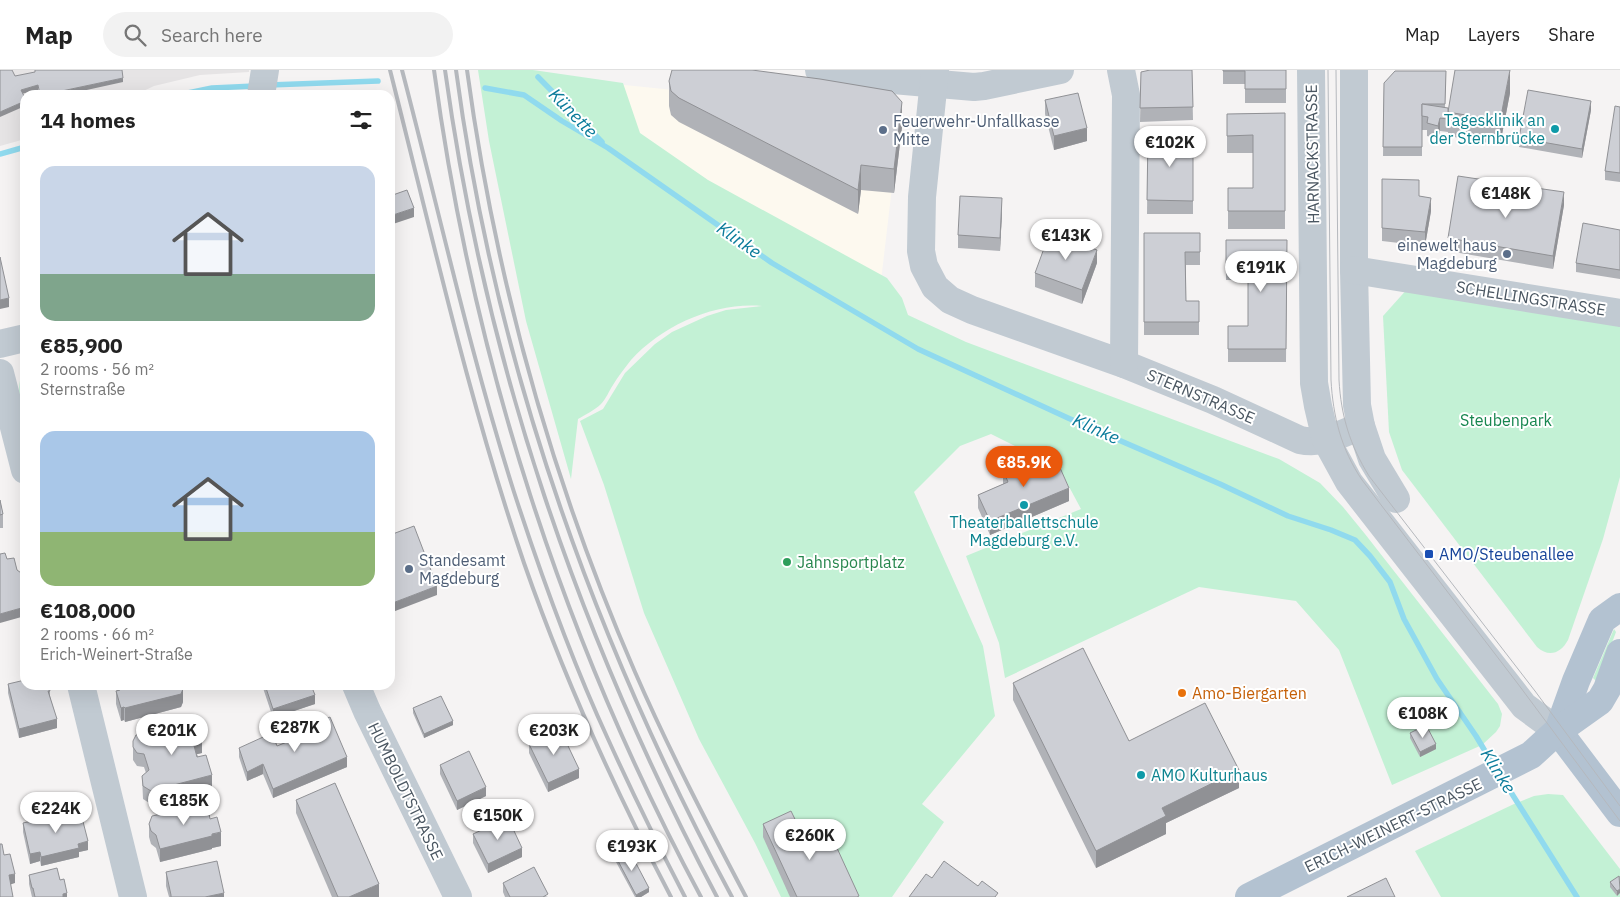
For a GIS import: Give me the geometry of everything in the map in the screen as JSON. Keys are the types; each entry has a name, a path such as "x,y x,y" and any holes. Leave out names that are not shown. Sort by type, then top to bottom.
{"main road":[{"path":"1620,608 1602,620 1576,681 1558,731 1620,813"},
{"name":"ERICH-WEINERT-STRASSE","path":"1249,897 1531,755 1558,731 1600,701 1607,689 1620,653"}],"street":[{"path":"819,70 893,80 934,76 974,87 1060,70"},
{"path":"1120,70 1126,95 1124,364"},
{"name":"HARNACKSTRASSE","path":"1311,70 1314,383 1326,440"},
{"path":"1354,70 1354,270 1356,384 1360,426 1372,459 1396,499"},
{"name":"STERNSTRASSE","path":"934,76 922,198 920,239 922,260 935,287 950,300 972,310 1124,364 1212,400 1300,440 1316,442 1326,440"},
{"name":"SCHELLINGSTRASSE","path":"1354,270 1620,313"},
{"path":"0,344 20,339"},
{"path":"1,385 20,452"},
{"path":"1360,426 1326,440 1349,482 1524,706 1558,731"},
{"path":"82,690 133,897"},
{"name":"HUMBOLDTSTRASSE","path":"358,690 458,897"}],"shaded area":[{"path":"0,70 249,70 249,72 200,75 154,86 146,90 20,90 20,140 0,146"},
{"path":"556,78 880,111 900,119 881,281 887,301"}],"green space":[{"path":"478,70 533,70 623,83 640,133 708,180 887,278 902,298 908,315 966,342 1279,459 1320,483 1365,534 1498,704 1502,714 1500,726 1482,745 1392,785 1339,650 1296,601 1199,587 1005,678 999,643 966,556 1081,509 1059,468 991,434 960,446 914,492 983,646 995,716 922,804 944,822 892,897 781,897 755,843 699,739 644,613 604,485 580,421 603,409 625,373 655,344 672,332 707,316 726,310 762,306 726,308 708,312 674,326 644,347 631,360 601,404 578,419 571,479 526,321 489,141"},
{"name":"Steubenpark","path":"1409,287 1620,326 1620,477 1603,539 1568,640 1558,651 1550,653 1537,647 1402,470 1389,432 1383,316"},
{"path":"1614,629 1616,632 1597,682 1593,678"},
{"path":"1548,794 1563,795 1620,869 1620,897 1441,897 1415,851 1514,804 1534,796"}],"building":[{"path":"0,70 12,70 15,76 35,72 35,70 122,70 123,78 67,90 39,90 38,85 20,90 20,103 0,112"},
{"path":"672,70 752,70 892,91 902,102 894,169 861,165 858,190 679,98 671,91 669,81"},
{"path":"1150,70 1192,70 1193,107 1140,108 1141,72"},
{"path":"1223,70 1286,70 1286,89 1245,89 1245,71"},
{"path":"1455,70 1510,70 1500,121 1448,112"},
{"path":"1395,71 1446,71 1445,104 1422,104 1422,147 1383,147 1384,83"},
{"name":"Tagesklinik an der Sternbrücke","path":"1528,90 1591,101 1582,149 1519,138"},
{"path":"1078,93 1087,128 1054,136 1045,100"},
{"path":"1422,104 1448,108 1448,119 1440,118 1438,126 1427,123 1428,117 1422,116"},
{"path":"1615,106 1620,107 1620,173 1605,171"},
{"path":"1285,113 1285,211 1228,211 1228,188 1253,188 1253,135 1227,136 1227,114"},
{"path":"1148,135 1193,135 1193,201 1147,200"},
{"path":"1458,176 1485,180 1481,199 1533,207 1536,188 1564,192 1553,256 1448,238"},
{"path":"1382,179 1419,180 1419,196 1431,198 1425,232 1382,228"},
{"path":"407,190 414,208 395,214 395,194"},
{"path":"960,196 1002,198 1000,238 958,235"},
{"path":"1583,223 1620,230 1620,270 1576,263"},
{"path":"1050,232 1097,250 1082,290 1035,273"},
{"path":"1144,233 1200,233 1200,252 1185,252 1186,301 1199,301 1199,322 1144,322"},
{"path":"1226,240 1287,240 1286,349 1228,349 1228,326 1248,326 1248,267 1226,267"},
{"path":"0,257 9,298 0,300"},
{"name":"Theaterballettschule Magdeburg e.V.","path":"1046,459 1048,464 1057,461 1069,488 990,521 978,495 1008,482 1003,470 1027,460 1030,466"},
{"path":"0,500 3,514 0,515"},
{"name":"Standesamt Magdeburg","path":"414,526 437,586 395,602 395,533"},
{"path":"5,553 7,559 14,558 17,570 20,572 20,608 0,614 0,554"},
{"name":"AMO Kulturhaus","path":"1083,648 1129,741 1205,703 1239,770 1162,808 1166,816 1096,851 1013,683"},
{"path":"20,681 20,690 50,690 48,691 57,719 19,729 8,684"},
{"path":"183,690 181,694 125,708 121,708 116,691"},
{"path":"267,690 313,690 315,695 273,709"},
{"path":"441,696 453,721 424,734 413,708"},
{"path":"330,717 347,757 273,789 263,764 247,772 239,748 272,733 277,746 299,737 297,731"},
{"path":"197,719 202,740 193,742 197,757 206,755 212,775 151,791 143,786 142,776 149,770 144,754 137,753 133,747 136,735"},
{"path":"1426,725 1436,744 1420,752 1410,733"},
{"path":"560,729 579,769 548,783 529,744"},
{"path":"469,751 486,787 457,801 440,765"},
{"path":"335,783 379,884 349,897 338,897 296,800"},
{"path":"207,804 210,819 217,817 221,832 160,849 156,835 151,831 149,824 152,816"},
{"path":"80,810 88,841 78,844 79,848 41,857 40,852 30,854 23,823"},
{"path":"791,811 808,846 831,835 859,896 797,897 763,824"},
{"path":"508,818 522,848 488,864 473,834"},
{"path":"0,844 2,844 4,855 10,854 15,874 9,875 13,897 0,897"},
{"path":"629,850 649,888 636,895 616,857"},
{"path":"217,861 224,893 205,897 171,897 166,872"},
{"path":"944,861 978,886 982,881 998,893 995,897 909,897 926,874 932,878"},
{"path":"534,867 548,894 543,897 510,897 503,883"},
{"path":"57,868 60,880 64,879 67,893 63,894 63,897 35,897 29,875"},
{"path":"1619,876 1620,889 1617,891 1610,882"},
{"path":"1386,878 1395,897 1347,897"}],"waterway":[{"name":"Künette","path":"538,77 602,142"},
{"name":"Klinke","path":"269,85 378,81"},
{"name":"Klinke","path":"202,90 255,86"},
{"name":"Klinke","path":"485,88 524,95 562,121 608,148 772,263 918,349 1288,516 1355,540 1390,582 1404,619 1437,679 1494,766"},
{"name":"Klinke","path":"0,154 20,148"},
{"name":"Klinke","path":"1502,778 1577,897"}],"tram line":[{"path":"1328,70 1331,380 1336,419 1343,444 1362,480 1620,821"},
{"path":"1336,70 1339,380 1344,418 1352,441 1369,476 1535,691 1620,806"}],"railway":[{"path":"390,70 395,90"},
{"path":"402,70 483,387 514,492 535,554 557,617 594,709 685,897"},
{"path":"434,70 451,178 473,285 499,391 530,496 566,599 607,700 652,800 701,897"},
{"path":"445,70 463,179 485,287 512,392 544,496 581,598 622,698 667,798 717,897"},
{"path":"456,70 473,179 496,286 524,392 556,496 594,599 636,700 682,799 732,897"},
{"path":"467,70 493,224 530,377 553,452 605,600 635,672 688,785 746,897"},
{"path":"395,90 469,380 504,502 524,563 539,606 591,732 671,897"}],"place":[{"name":"Tagesklinik an der Sternbrücke","path":"1555,129"},
{"name":"Feuerwehr-Unfallkasse Mitte","path":"883,130"},
{"name":"einewelt haus Magdeburg","path":"1507,254"},
{"name":"Theaterballettschule Magdeburg e.V.","path":"1024,505"},
{"name":"AMO/Steubenallee","path":"1429,554"},
{"name":"Jahnsportplatz","path":"787,562"},
{"name":"Standesamt Magdeburg","path":"409,569"},
{"name":"Amo-Biergarten","path":"1182,693"},
{"name":"AMO Kulturhaus","path":"1141,775"}]}
